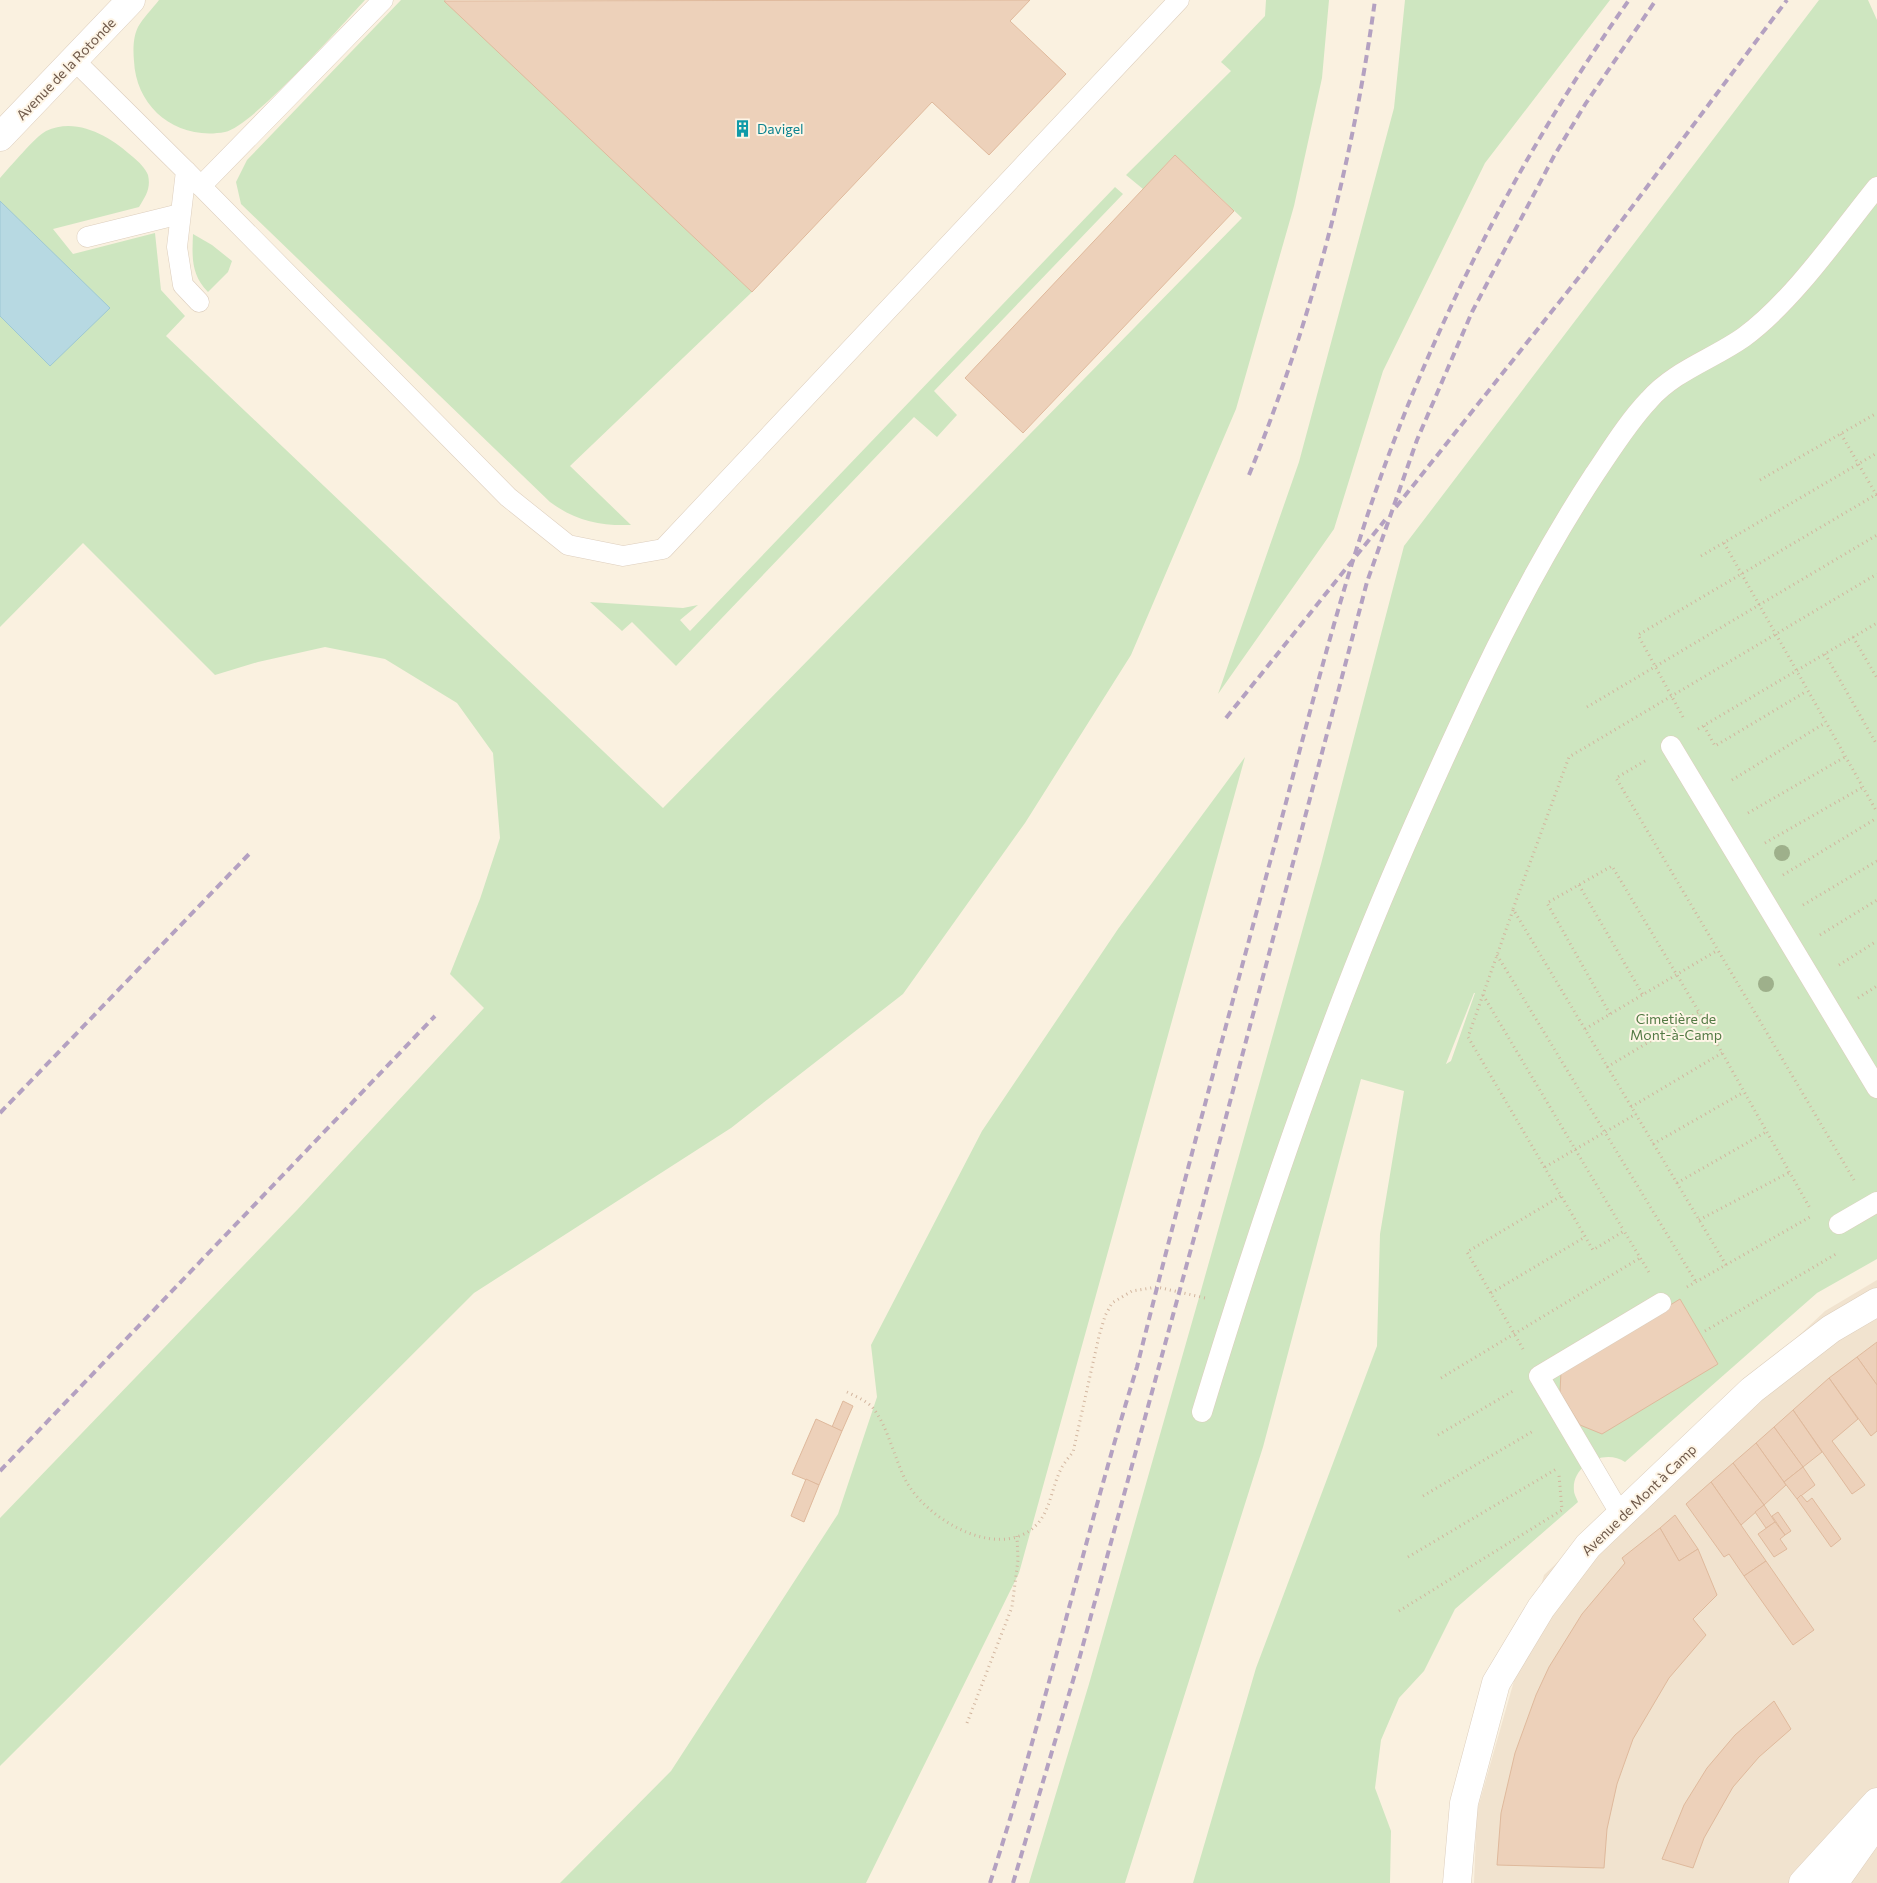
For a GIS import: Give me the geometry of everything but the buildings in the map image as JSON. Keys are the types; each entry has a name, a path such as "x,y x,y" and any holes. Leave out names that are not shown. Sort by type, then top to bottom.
{"street":[{"name":"Avenue de la Rotonde","path":"0,137 131,0"},
{"name":"Avenue de Mont à Camp","path":"1458,1880 1464,1804 1496,1683 1541,1608 1588,1546 1752,1390 1831,1329 1877,1302"},
{"path":"1803,1883 1877,1802"},
{"path":"1834,1883 1877,1821"}],"lane":[{"path":"201,186 383,0"},
{"path":"74,60 201,186 508,498 568,544 623,556 663,549 1178,0"},
{"path":"186,171 177,247 182,284 199,302"},
{"path":"1202,1412 1235,1304 1296,1123 1353,970 1433,783 1502,632 1560,526 1650,398 1682,373 1744,337 1779,307 1877,187"},
{"path":"87,238 180,214"},
{"path":"1671,746 1877,1088"},
{"path":"1838,1224 1877,1202"},
{"path":"1621,1515 1539,1376 1663,1301"}],"path":[{"path":"1760,480 1877,413"},
{"path":"1684,718 1638,635 1877,494 1841,434"},
{"path":"1701,556 1877,453"},
{"path":"1587,707 1877,535"},
{"path":"1724,543 1877,812"},
{"path":"1624,1231 1593,1250 1468,1037 1569,757 1877,574"},
{"path":"1853,637 1877,677"},
{"path":"1825,654 1877,744"},
{"path":"1704,726 1715,746 1807,691"},
{"path":"1732,780 1825,723"},
{"path":"1721,829 1845,757"},
{"path":"1738,858 1862,787"},
{"path":"1758,890 1877,818"},
{"path":"1776,920 1877,861"},
{"path":"1482,995 1640,1258 1663,1301 1814,1214 1699,1012 1612,866 1547,903 1610,1014"},
{"path":"1579,885 1643,995"},
{"path":"1795,951 1877,900"},
{"path":"1513,909 1726,1265"},
{"path":"1813,981 1877,941"},
{"path":"1585,1029 1718,950"},
{"path":"1497,954 1696,1282"},
{"path":"1607,1067 1699,1012"},
{"path":"1631,1107 1722,1053"},
{"path":"1653,1144 1744,1092"},
{"path":"1544,1167 1636,1114"},
{"path":"1677,1183 1766,1132"},
{"path":"1699,1220 1790,1172"},
{"path":"1438,1435 1539,1376 1467,1252 1561,1196"},
{"path":"1705,1331 1836,1256 1838,1224"},
{"path":"1490,1293 1585,1237"},
{"path":"1441,1378 1640,1258"},
{"path":"847,1392 873,1408 906,1481 918,1498 956,1528 975,1536 1001,1540 1017,1536 1032,1529 1042,1518 1062,1466 1073,1452 1099,1336 1112,1303 1132,1291 1157,1287 1235,1304"},
{"path":"1424,1496 1561,1414"},
{"path":"1399,1611 1562,1510 1559,1467 1408,1557"},
{"path":"967,1723 1012,1607 1018,1560 1017,1536"}],"shaded area":[{"path":"1877,1280 1877,1883 1474,1883 1477,1811 1544,1575 1825,1311"}],"green space":[{"path":"159,0 365,0 318,52 255,112 238,126 225,132 207,133 191,131 176,126 162,118 142,93 134,61 135,35 140,24"},
{"path":"401,0 445,0 752,292 570,466 631,525 588,521 569,514 550,502 241,204 236,182 247,160"},
{"path":"1266,0 1329,0 1322,78 1294,206 1236,409 1131,655 1025,823 903,994 731,1128 474,1293 0,1766 0,1518 297,1210 484,1008 450,974 480,899 500,838 493,753 457,703 385,659 325,647 258,662 215,675 83,543 0,627 0,178 41,134 58,127 81,127 93,131 114,142 137,161 146,170 149,180 147,192 139,207 53,229 73,254 155,233 161,290 185,316 166,336 663,808 1242,218 1175,155 1143,189 1126,175 1231,71 1221,62 1265,16"},
{"path":"1405,0 1610,0 1485,163 1383,371 1334,529 1218,694 1299,462 1394,108"},
{"name":"Cimetière de Mont-à-Camp","path":"1819,0 1868,0 1877,20 1877,1259 1817,1293 1625,1462 1617,1458 1599,1458 1584,1467 1578,1474 1575,1482 1574,1492 1578,1502 1455,1609 1424,1671 1399,1698 1381,1740 1375,1788 1391,1831 1390,1883 1193,1883 1256,1668 1377,1346 1380,1234 1404,1091 1361,1079 1263,1447 1125,1883 1029,1883 1089,1684 1321,864 1404,546","holes":["1475,993 1451,1061 1446,1064"]},
{"path":"1115,187 1123,194 934,391 957,415 937,437 914,417 676,666 632,622 622,631 590,602 683,608 698,605 680,620 690,631"},
{"path":"193,234 212,245 232,261 228,272 208,292 198,279 194,265"},
{"path":"1245,757 1019,1573 866,1883 560,1883 671,1771 838,1514 877,1397 871,1345 982,1131 1118,929"}],"water":[{"path":"0,201 110,308 50,366 0,316"}],"railway":[{"path":"1249,475 1292,359 1327,241 1355,121 1375,0"},
{"path":"990,1883 1029,1755 1099,1496 1137,1367 1202,1114 1328,646 1343,592 1378,485 1420,376 1445,320 1500,209 1561,102 1629,0"},
{"path":"1013,1883 1077,1667 1197,1227 1367,582 1417,440 1472,312 1554,156 1586,103 1656,0"},
{"path":"1396,507 1584,271 1787,0"},
{"path":"1226,718 1385,520"},
{"path":"0,1113 251,852"},
{"path":"0,1471 435,1016"}],"place":[{"name":"Davigel","path":"743,129"}]}
